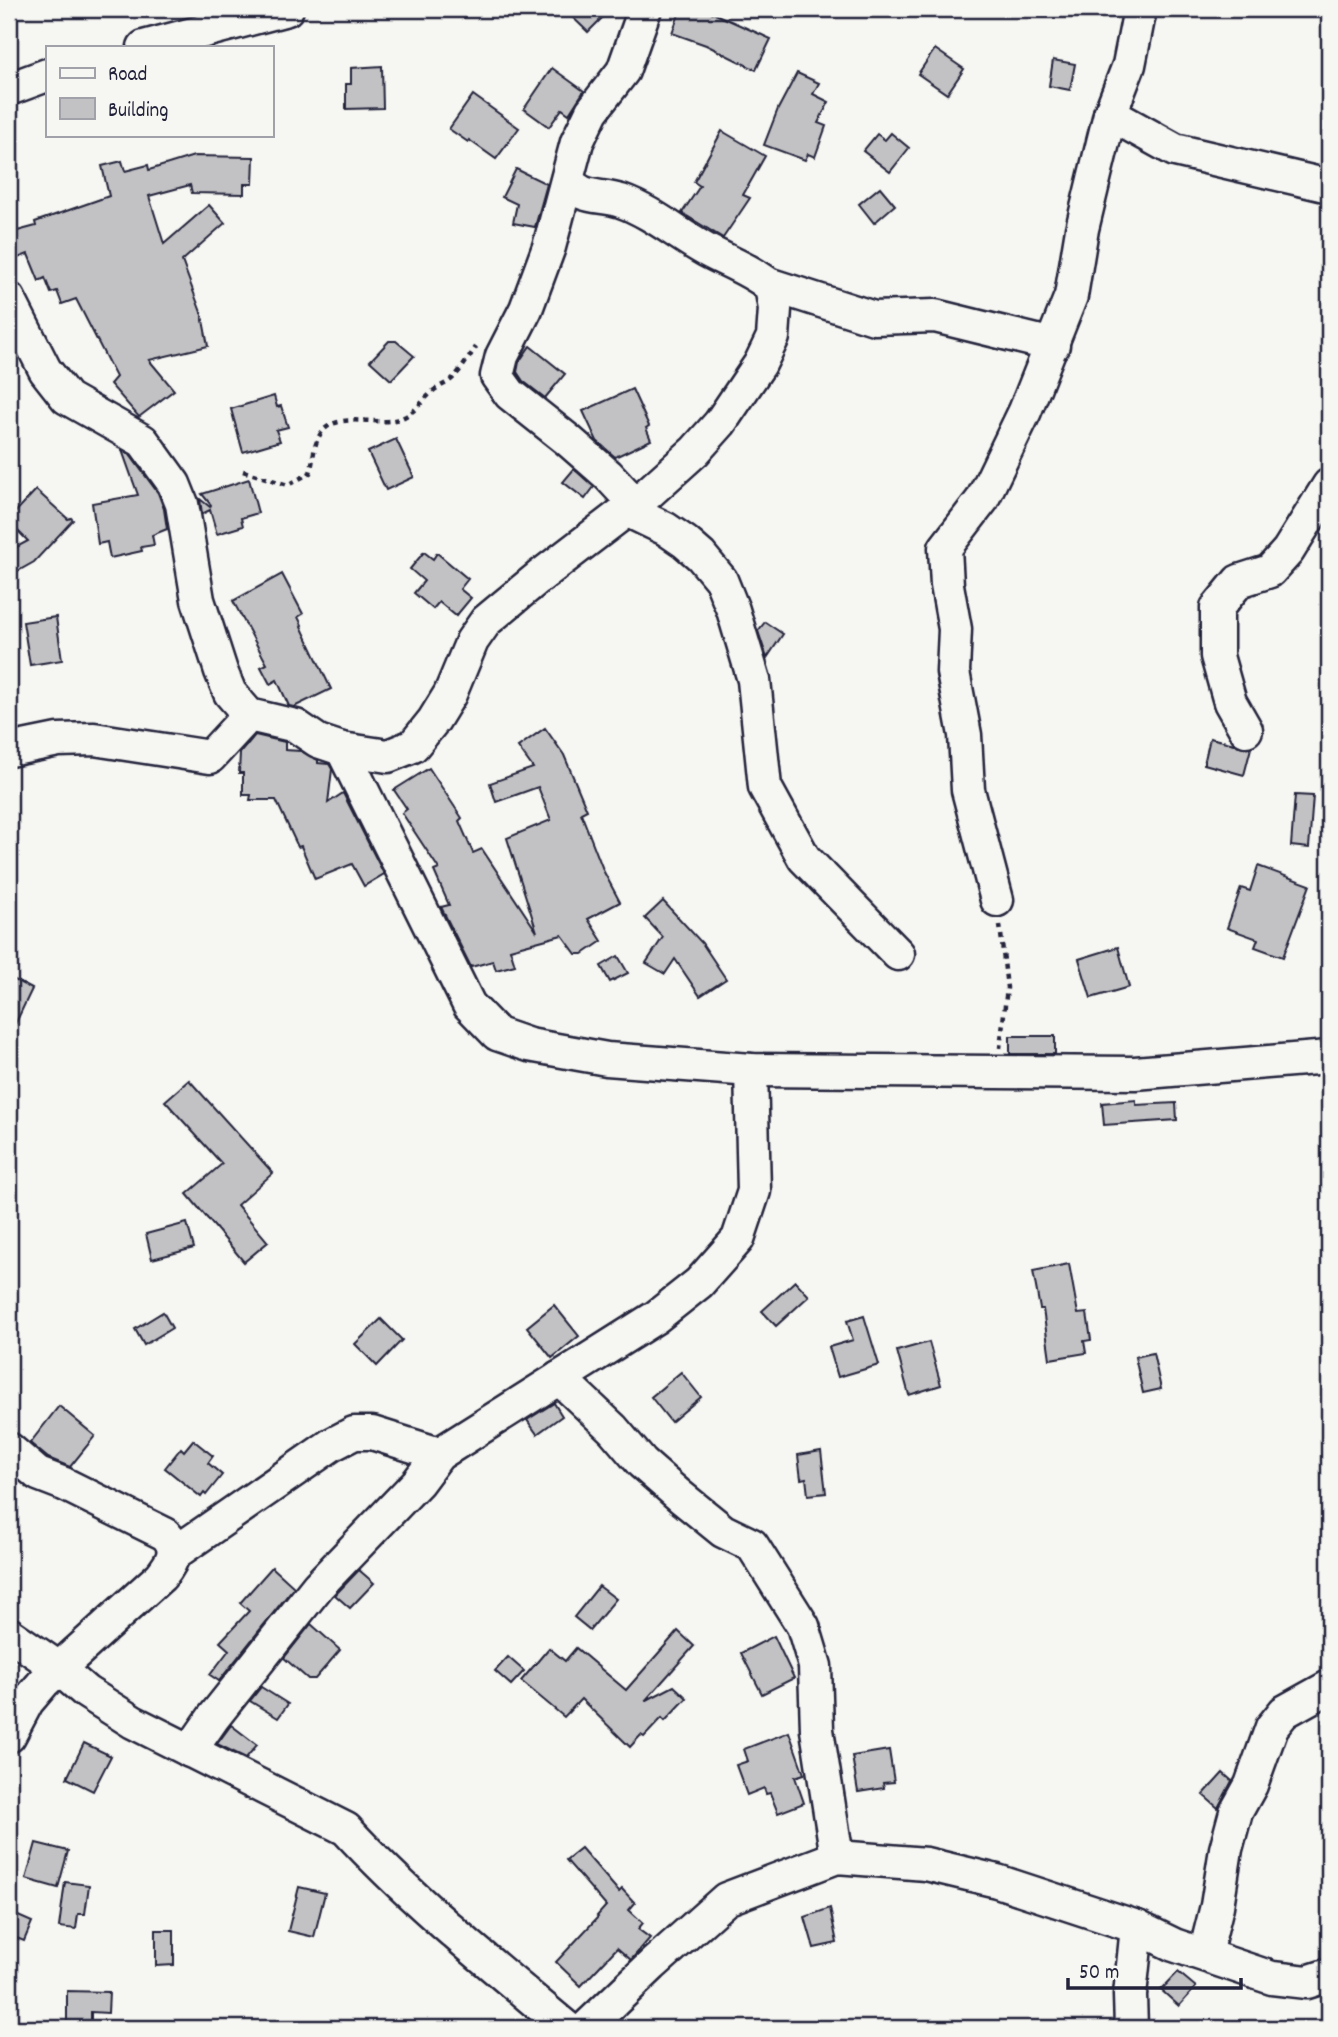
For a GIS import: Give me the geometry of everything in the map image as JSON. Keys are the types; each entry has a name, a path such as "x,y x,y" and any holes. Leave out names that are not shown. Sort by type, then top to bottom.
{"street":[{"path":"148,46 287,9"},
{"path":"645,9 623,71 592,111 577,142 546,257 526,309 502,356 497,376 510,394 569,440 608,475 634,503 637,514 685,542 721,580 754,680 765,787 804,858 898,954"},
{"path":"997,900 968,790 965,735 953,672 955,629 947,585 945,548 982,500 1025,411 1072,296 1083,229 1110,114 1129,65 1140,9"},
{"path":"9,89 46,75"},
{"path":"1110,114 1175,150 1329,186"},
{"path":"568,180 581,194 619,200 644,211 768,284 874,318 935,316 1053,345"},
{"path":"9,299 45,370 67,398 143,441 174,484 182,504 198,600 220,671 230,693 249,715 296,726 318,741 342,749 388,756 413,746 433,720 450,694 472,641 486,621 665,479 719,424 760,364 773,337 775,309 768,284"},
{"path":"1246,730 1230,702 1217,656 1217,608 1239,581 1270,571 1288,551 1329,485"},
{"path":"9,750 58,740 94,739 210,757 249,715"},
{"path":"342,749 469,1004 498,1034 529,1045 607,1059 751,1070 1135,1073 1329,1057"},
{"path":"190,1751 318,1586 418,1482 439,1454 656,1317 699,1283 738,1239 754,1191 751,1070"},
{"path":"559,1378 613,1429 642,1463 681,1497 723,1531 752,1545 803,1626 816,1666 817,1730 837,1857"},
{"path":"9,1736 27,1702 57,1667 161,1576 175,1553 331,1445 354,1433 372,1433 439,1454"},
{"path":"9,1448 38,1474 165,1534 175,1553"},
{"path":"9,1634 57,1667 86,1692 133,1721 346,1829 372,1858 567,2028"},
{"path":"1205,1954 1236,1812 1251,1785 1272,1727 1284,1712 1329,1687"},
{"path":"586,2028 726,1899 837,1857 926,1864 997,1881 1137,1927 1174,1945 1272,1978 1307,1982 1329,1975"},
{"path":"1130,2028 1130,1995 1137,1927"}],"path":[{"path":"243,471 288,485 303,478 310,473 317,442 323,431 354,420 386,423 403,418 420,406 433,391 453,379 476,347 486,339"},
{"path":"997,900 1007,988 997,1072"}],"building":[{"path":"564,9 611,9 588,32"},
{"path":"681,9 704,9 771,39 756,70 706,45 672,33"},
{"path":"935,49 964,69 947,94 918,74"},
{"path":"1053,60 1075,64 1070,90 1049,86"},
{"path":"382,66 383,108 346,109 346,84 351,84 351,68"},
{"path":"552,68 584,91 569,114 562,109 549,127 524,109"},
{"path":"797,73 819,83 813,94 829,102 818,123 826,126 815,157 808,154 805,160 764,145 778,109"},
{"path":"473,95 519,128 496,159 449,129"},
{"path":"722,131 765,156 743,195 750,198 723,238 682,213 700,186 694,182"},
{"path":"891,133 909,148 890,172 863,151 877,134 885,140"},
{"path":"194,156 254,157 253,184 244,184 244,194 192,193 190,185 149,196 164,244 209,205 225,223 182,261 202,315 208,346 149,360 174,390 139,417 110,384 116,377 76,299 62,304 57,291 51,293 45,278 39,281 28,254 18,258 10,233 36,226 35,222 109,196 102,166 122,161 125,171 148,165 149,170"},
{"path":"516,169 547,184 535,227 513,223 517,204 502,197"},
{"path":"880,187 895,205 874,223 859,204"},
{"path":"389,341 396,341 414,356 391,380 370,361"},
{"path":"530,346 565,374 545,398 523,381 517,372 519,362"},
{"path":"632,389 649,426 646,428 651,440 615,457 597,441 583,411"},
{"path":"274,396 277,407 281,406 288,427 276,430 280,441 243,452 231,409"},
{"path":"396,439 414,477 386,490 368,452"},
{"path":"122,450 130,455 158,493 167,529 152,535 154,545 141,547 142,551 110,558 107,542 98,544 92,503 138,495"},
{"path":"574,469 594,487 585,499 563,482"},
{"path":"249,479 258,513 241,518 243,526 217,534 210,510 202,514 200,499 210,507 211,505 202,494"},
{"path":"36,490 68,519 73,520 34,562 9,576 9,551 28,541 9,519"},
{"path":"424,552 433,559 437,553 468,579 460,589 471,598 456,616 439,602 433,609 414,593 424,581 410,569"},
{"path":"282,574 303,614 298,617 301,626 331,689 294,707 289,706 277,680 270,684 261,667 267,664 233,601"},
{"path":"56,617 62,660 30,665 23,622"},
{"path":"765,622 783,634 767,658 758,631"},
{"path":"545,728 564,755 587,810 581,813 604,872 620,902 588,919 602,941 583,954 576,954 562,935 510,949 515,965 496,970 493,961 471,967 441,907 449,905 434,871 439,869 402,813 407,809 394,790 429,768 462,818 459,821 473,853 482,849 537,932 507,838 551,820 538,787 496,802 490,783 533,768 518,747"},
{"path":"255,735 285,742 285,750 301,751 318,760 318,763 329,764 332,769 328,803 343,793 384,874 364,886 352,864 315,879 276,800 250,800 251,795 243,795 243,773 239,773 240,753"},
{"path":"1210,738 1251,748 1244,775 1204,764"},
{"path":"1295,795 1313,796 1309,848 1291,846"},
{"path":"1258,866 1310,885 1283,957 1255,947 1258,939 1227,928 1241,888 1250,891"},
{"path":"663,901 702,943 726,979 700,996 675,959 665,974 646,963 663,937 645,918"},
{"path":"1118,947 1129,987 1091,998 1079,959"},
{"path":"618,956 628,973 610,982 601,966"},
{"path":"9,977 32,989 9,1037"},
{"path":"1010,1036 1055,1036 1055,1054 1010,1054"},
{"path":"189,1080 273,1173 237,1205 268,1242 244,1262 187,1194 222,1164 165,1101"},
{"path":"1136,1100 1136,1105 1176,1103 1177,1120 1104,1125 1102,1103"},
{"path":"187,1223 194,1248 152,1259 146,1234"},
{"path":"1069,1264 1078,1314 1087,1313 1091,1340 1084,1341 1086,1353 1050,1359 1043,1309 1040,1309 1033,1271"},
{"path":"795,1281 809,1296 776,1326 762,1311"},
{"path":"554,1305 579,1336 552,1358 527,1327"},
{"path":"163,1312 172,1328 144,1345 135,1329"},
{"path":"864,1316 879,1365 838,1377 829,1347 853,1340 847,1321"},
{"path":"381,1319 402,1340 377,1366 355,1344"},
{"path":"929,1342 941,1385 909,1395 897,1351"},
{"path":"1153,1353 1161,1389 1143,1393 1135,1357"},
{"path":"681,1372 701,1397 671,1422 651,1397"},
{"path":"554,1403 562,1416 537,1434 527,1420"},
{"path":"59,1406 95,1436 70,1467 48,1458 30,1443"},
{"path":"193,1440 213,1456 208,1463 222,1475 206,1495 204,1493 201,1497 165,1468 181,1448 184,1451"},
{"path":"821,1451 826,1493 808,1495 806,1478 801,1479 798,1455"},
{"path":"272,1567 294,1587 219,1681 210,1675 229,1650 220,1642 249,1611 240,1603"},
{"path":"359,1570 374,1583 350,1608 335,1595"},
{"path":"599,1586 616,1599 590,1630 574,1617"},
{"path":"311,1624 340,1650 315,1679 308,1679 284,1658"},
{"path":"678,1631 694,1646 645,1701 674,1686 687,1698 665,1721 662,1718 630,1747 581,1699 564,1717 521,1681 549,1648 565,1661 576,1648 626,1690"},
{"path":"774,1636 794,1678 762,1694 741,1653"},
{"path":"508,1657 524,1671 511,1685 495,1671"},
{"path":"261,1687 288,1704 278,1718 250,1701"},
{"path":"231,1725 257,1745 246,1758 217,1744"},
{"path":"789,1732 804,1774 795,1777 804,1803 778,1813 770,1793 766,1794 764,1788 747,1795 736,1765 748,1761 744,1749"},
{"path":"84,1743 111,1756 93,1791 67,1778"},
{"path":"889,1750 894,1782 883,1783 884,1788 858,1792 852,1756"},
{"path":"1223,1773 1232,1781 1218,1808 1203,1795"},
{"path":"36,1843 68,1851 58,1888 26,1879"},
{"path":"581,1848 619,1892 622,1889 635,1903 629,1910 643,1923 638,1929 650,1938 631,1960 617,1948 581,1986 556,1962 606,1906 566,1860"},
{"path":"65,1882 89,1885 85,1914 78,1914 76,1929 59,1927"},
{"path":"299,1887 325,1893 314,1937 288,1931"},
{"path":"830,1908 837,1943 814,1948 805,1917"},
{"path":"9,1912 32,1922 24,1941 9,1935"},
{"path":"156,1930 174,1930 174,1965 156,1966"},
{"path":"1178,1972 1196,1987 1179,2006 1161,1990"},
{"path":"67,1991 109,1992 108,2013 91,2012 91,2028 67,2028"}]}
